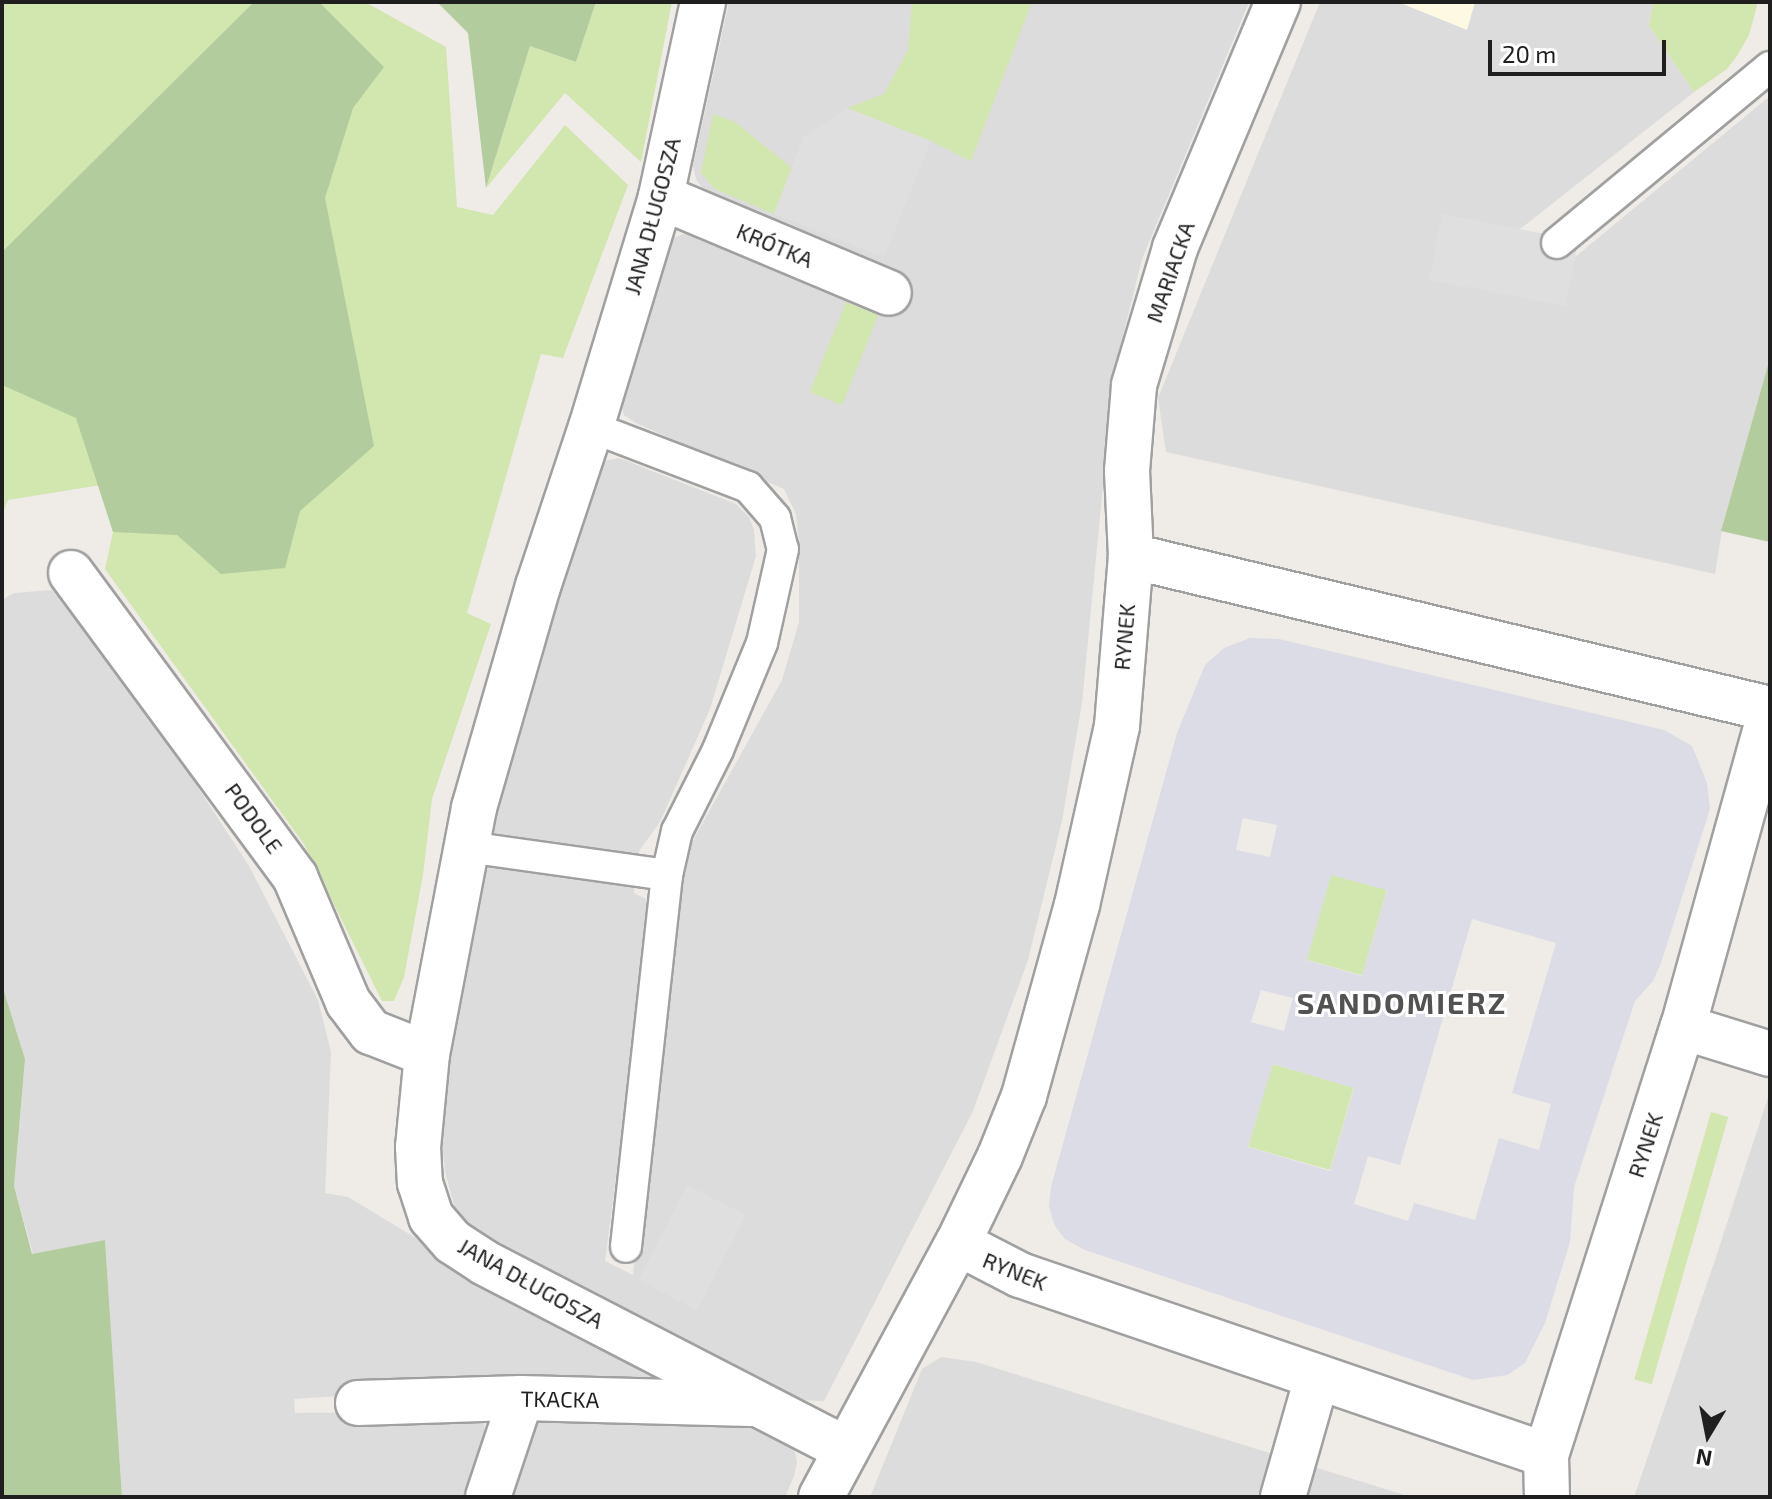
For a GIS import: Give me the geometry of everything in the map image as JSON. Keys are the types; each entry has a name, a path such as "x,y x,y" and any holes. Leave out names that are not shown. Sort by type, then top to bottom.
{"street":[{"name":"JANA DŁUGOSZA","path":"703,2 661,197 591,427 538,586 474,808 427,1054 418,1147 420,1183 431,1217 453,1242 485,1263 844,1448"},
{"name":"MARIACKA","path":"1131,556 1127,471 1134,385 1175,248 1278,2"},
{"name":"KRÓTKA","path":"661,197 889,293"},
{"name":"RYNEK","path":"1131,556 1770,711 1683,1027 1546,1476 1317,1378 1020,1275 978,1257 958,1243 1000,1156 1024,1096 1077,905 1117,726 1131,556"},
{"name":"PODOLE","path":"71,573 295,877 348,1002 371,1032 427,1054"},
{"path":"1683,1027 1770,1054"},
{"path":"821,1497 844,1448 958,1243"},
{"path":"1283,1497 1317,1378"},
{"path":"488,1497 521,1398"},
{"name":"TKACKA","path":"358,1403 521,1398 762,1405"}],"lane":[{"path":"1557,243 1770,67"},
{"path":"591,427 748,487 775,518 783,549 762,643 718,750 677,831 667,875 626,1247"},
{"path":"467,847 667,875"}],"shaded area":[{"path":"729,2 1249,2 1142,259 1114,372 1082,703 1062,821 1028,960 973,1111 824,1401 799,1400 474,1236 457,1216 445,1171 441,1132 446,1075 497,781 599,462 619,458 736,504 749,517 754,530 756,556 710,709 660,822 639,851 634,893 646,899 649,922 605,1261 633,1275 681,862 782,680 799,622 796,514 784,489 636,423 624,415 619,393 659,266 674,238 696,228 708,196 696,179 693,166"},
{"path":"1320,2 1653,2 1649,26 1694,92 1515,233 1564,306 1575,257 1770,96 1770,358 1723,524 1715,574 1166,452 1158,398"},
{"path":"1398,2 1475,2 1467,30"},
{"path":"847,108 931,141 884,257 774,214 804,136"},
{"path":"1442,214 1578,241 1566,306 1429,280"},
{"path":"52,590 78,616 162,732 249,866 318,1000 331,1052 325,1193 348,1197 537,1311 684,1387 516,1384 294,1399 295,1413 469,1412 484,1422 485,1437 463,1497 122,1497 105,1240 33,1254 14,1186 25,1059 2,985 2,600 14,593"},
{"path":"1250,638 1279,639 1664,730 1692,746 1707,783 1710,809 1661,963 1653,981 1635,1001 1574,1187 1570,1242 1545,1323 1525,1363 1507,1375 1473,1380 1085,1250 1065,1239 1055,1226 1049,1207 1051,1187 1177,733 1205,665 1224,648","holes":["1243,818 1277,825 1270,857 1236,850","1331,875 1387,890 1362,976 1307,960","1472,919 1556,943 1512,1093 1551,1104 1539,1150 1499,1138 1475,1220 1414,1203 1408,1221 1354,1204 1368,1156 1400,1165","1261,990 1293,998 1284,1031 1251,1022","1273,1064 1354,1088 1330,1171 1248,1147"]},
{"path":"1770,1091 1770,1497 1634,1497 1716,1257"},
{"path":"687,1185 746,1215 697,1310 638,1280"},
{"path":"941,1357 976,1362 1411,1497 870,1497 922,1369"},
{"path":"537,1413 744,1421 793,1446 797,1462 794,1476 785,1497 502,1497"}],"green space":[{"path":"2,2 365,2 446,47 457,207 493,215 565,125 628,185 563,358 541,354 467,613 491,624 432,799 423,875 404,977 394,1001 382,1001 304,844 105,569 113,532 101,485 8,500 2,516"},
{"path":"254,2 320,3 384,67 353,108 325,198 374,446 300,511 285,568 221,574 177,535 113,532 76,418 2,385 2,252"},
{"path":"437,2 596,2 576,62 530,46 486,188 468,33"},
{"path":"596,2 672,2 641,162 565,93 486,188 530,46 576,62"},
{"path":"912,2 1032,2 971,161 931,141 847,108 884,94 908,50"},
{"path":"1653,2 1756,2 1757,6 1749,35 1737,56 1727,69 1694,92 1649,26"},
{"path":"713,114 735,122 792,168 774,214 715,189 701,173"},
{"path":"846,302 878,315 842,405 810,392"},
{"path":"1770,358 1770,542 1721,531"},
{"path":"1331,874 1387,890 1362,976 1306,960"},
{"path":"2,985 25,1059 14,1186 32,1254 105,1240 122,1497 2,1497"},
{"path":"1272,1064 1354,1087 1330,1170 1248,1147"},
{"path":"1711,1112 1728,1117 1652,1384 1634,1379"}],"district":[{"name":"SANDOMIERZ","path":"1402,1002"}]}
